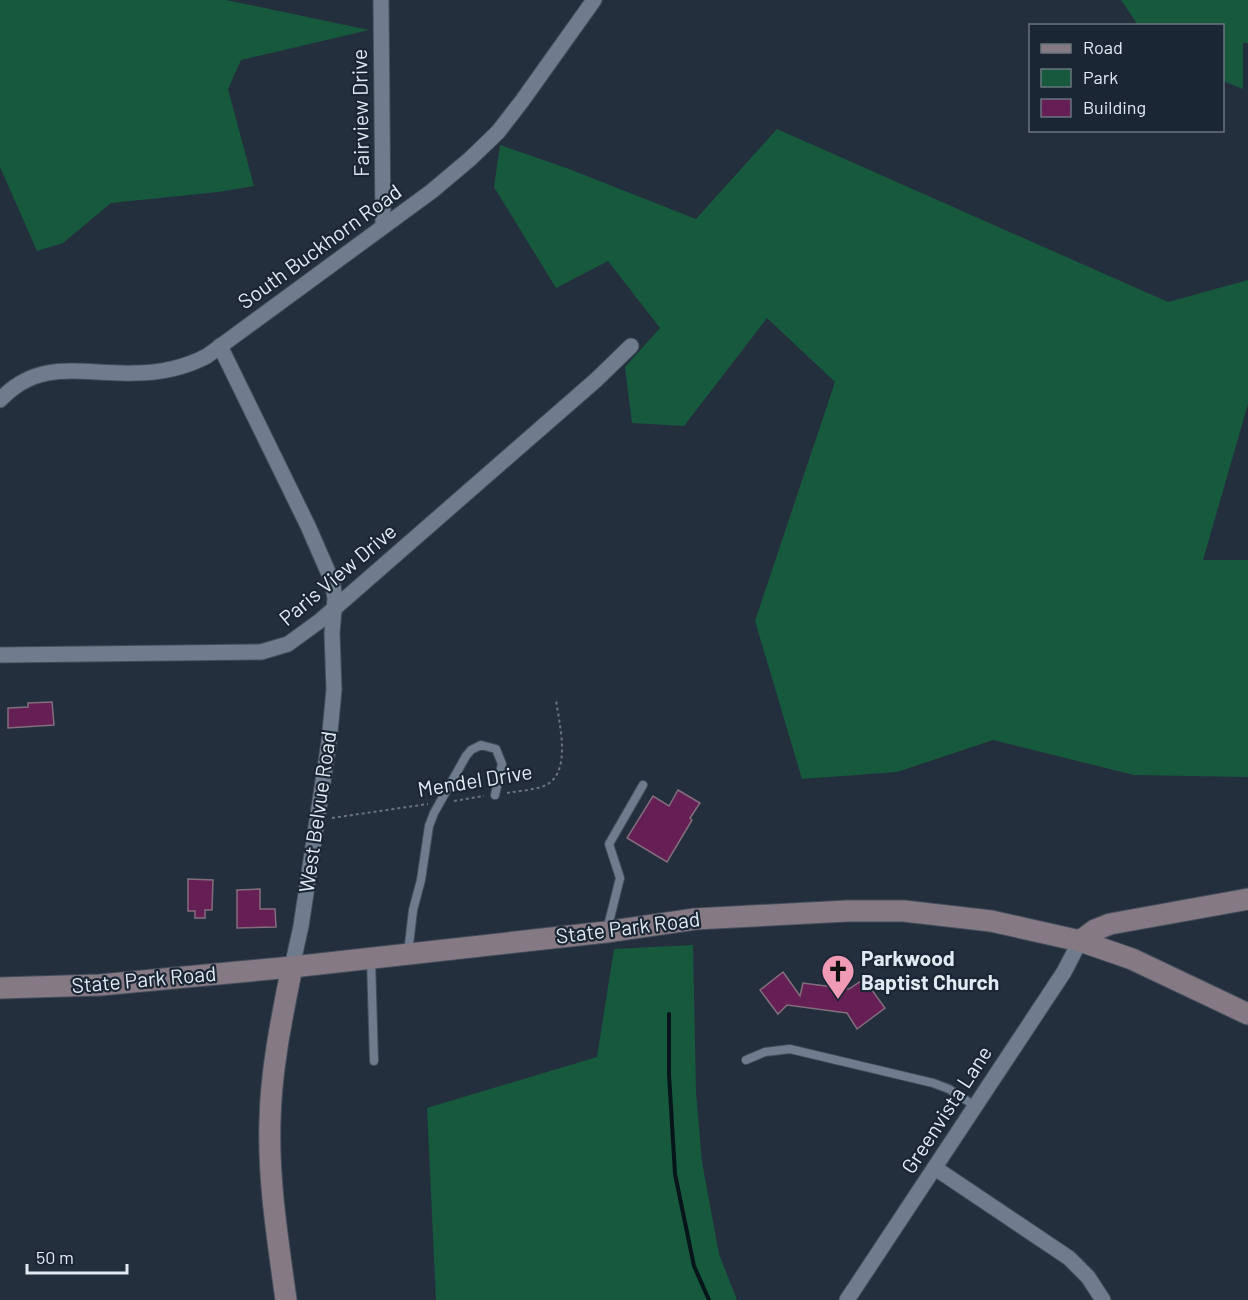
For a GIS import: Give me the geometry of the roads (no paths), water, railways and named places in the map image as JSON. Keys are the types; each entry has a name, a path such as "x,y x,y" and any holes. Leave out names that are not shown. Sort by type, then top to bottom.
{"main road":[{"path":"1080,941 1095,930 1110,924 1248,899"},
{"name":"State Park Road","path":"0,988 100,985 292,967 606,932 695,919 847,911 904,911 991,921 1080,941 1132,959 1248,1014"},
{"name":"West Belvue Road","path":"286,1300 270,1155 270,1119 283,1012 292,967"}],"street":[{"name":"Fairview Drive","path":"381,0 383,226"},
{"name":"South Buckhorn Road","path":"0,400 22,381 38,374 60,371 134,374 164,371 192,363 220,346 455,172 498,132 594,0"},
{"name":"West Belvue Road","path":"220,346 308,526 332,581 335,607 332,633 334,690 329,742 301,926 292,967"},
{"name":"Paris View Drive","path":"0,655 270,651 288,644 321,620 596,380 631,346"},
{"name":"Greenvista Lane","path":"847,1300 1064,972 1080,941"},
{"path":"935,1168 1069,1258 1088,1277 1103,1300"}],"lane":[{"path":"408,954 426,837 434,813 466,756 471,750 481,745 496,749 502,760 495,795"},
{"path":"606,932 620,878 609,844 643,785"},
{"path":"371,958 374,1061"},
{"path":"746,1060 765,1052 790,1049 933,1083 949,1089 975,1106"}],"waterway":[{"path":"669,1014 669,1074 675,1174 694,1266 709,1300"}],"place":[{"name":"Parkwood Baptist Church","path":"838,1000"}]}
